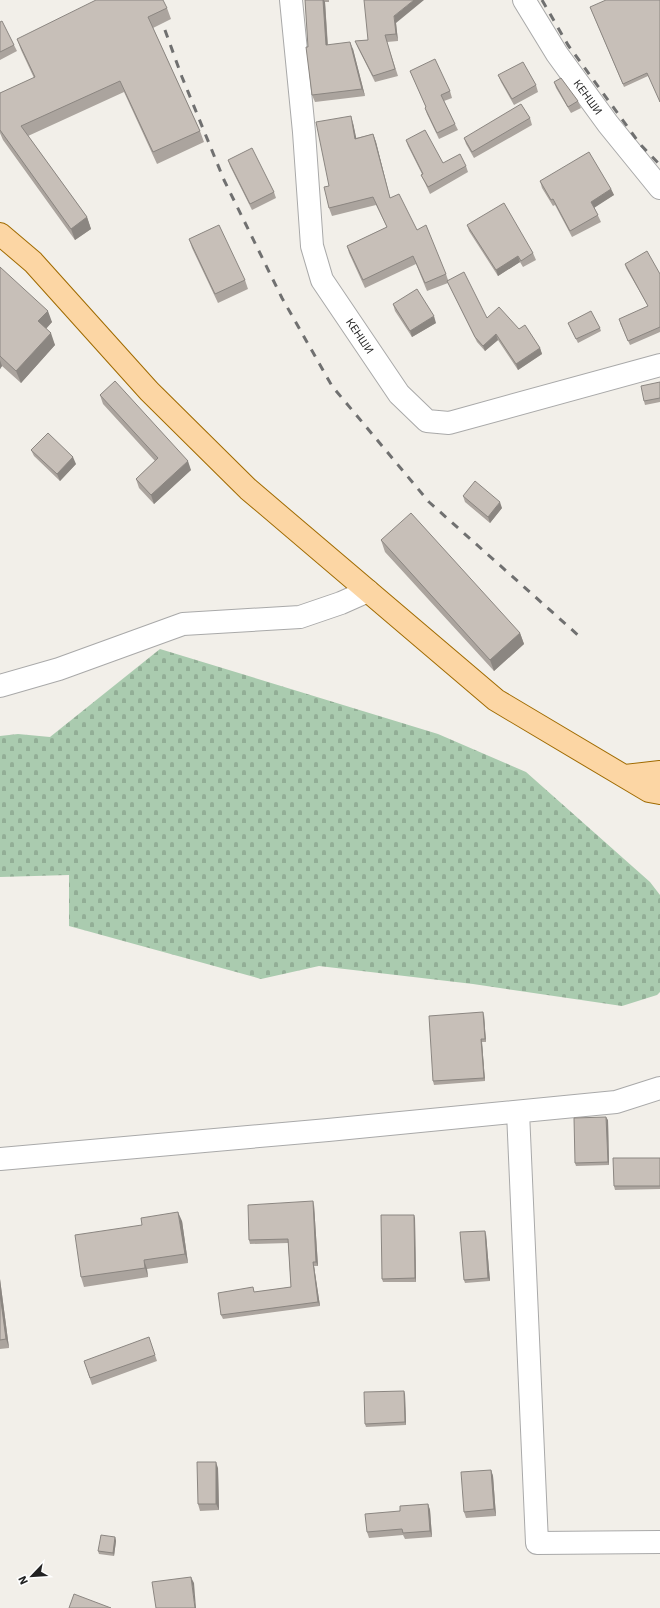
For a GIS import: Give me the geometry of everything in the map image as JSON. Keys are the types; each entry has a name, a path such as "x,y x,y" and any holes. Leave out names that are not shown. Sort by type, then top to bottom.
{"main road":[{"path":"0,234 33,262 149,391 248,490 496,700 656,794"},
{"path":"625,776 660,772"}],"street":[{"name":"КЕНШИ","path":"291,0 304,132 312,246 322,280 398,394 427,421 449,423 660,365"},
{"name":"КЕНШИ","path":"524,0 557,54 608,124 660,188"},
{"path":"0,686 59,669 183,624 300,617 341,603 368,591"},
{"path":"0,1159 616,1102 660,1088"},
{"path":"518,1112 537,1543 660,1542"}],"green space":[{"path":"160,649 438,734 526,772 650,882 660,895 660,992 657,995 622,1006 473,984 319,966 261,979 69,926 69,875 0,877 0,736 18,734 50,737"}],"building":[{"path":"96,0 163,0 167,8 148,17 200,131 153,152 120,81 21,126 87,217 71,229 0,130 0,93 35,77 17,39"},
{"path":"305,0 323,0 326,45 350,42 362,89 312,95 306,47 308,47"},
{"path":"364,0 414,0 394,16 396,34 385,35 395,69 373,76 355,41 368,40"},
{"path":"606,0 660,0 660,102 647,73 623,84 590,7"},
{"path":"2,21 14,45 0,52 0,22"},
{"path":"435,59 450,91 441,95 455,124 437,133 410,71"},
{"path":"523,62 536,85 512,99 498,75"},
{"path":"561,78 578,101 568,107 554,82"},
{"path":"521,104 530,118 472,152 464,138"},
{"path":"351,116 355,139 373,134 390,198 399,194 417,230 426,225 446,274 425,283 413,256 363,280 347,246 387,227 373,197 329,208 324,187 329,186 316,122"},
{"path":"425,130 443,163 460,154 466,166 428,187 421,175 423,174 406,140"},
{"path":"252,148 274,192 250,204 228,160"},
{"path":"589,152 611,189 591,202 598,215 570,231 553,199 551,200 540,181"},
{"path":"504,203 533,253 521,261 518,256 496,270 467,225"},
{"path":"219,225 245,280 215,294 189,239"},
{"path":"647,251 660,274 660,327 628,341 619,319 648,306 625,264"},
{"path":"0,267 48,311 38,321 51,333 16,371 0,356"},
{"path":"464,272 487,318 499,307 519,329 525,325 540,348 516,364 496,334 483,346 475,337 447,281"},
{"path":"417,289 434,316 410,331 393,304"},
{"path":"591,311 600,328 576,339 568,323"},
{"path":"115,381 188,461 151,495 136,479 158,458 100,395"},
{"path":"660,382 660,398 644,401 641,386"},
{"path":"48,433 73,457 57,474 31,450"},
{"path":"475,481 500,502 488,517 463,496"},
{"path":"411,513 520,633 490,660 381,540"},
{"path":"483,1012 485,1039 481,1039 484,1078 433,1081 429,1016"},
{"path":"606,1117 608,1162 575,1163 574,1118"},
{"path":"613,1158 660,1158 660,1186 614,1186"},
{"path":"313,1201 316,1262 313,1262 318,1302 221,1315 218,1293 253,1287 254,1292 291,1287 288,1239 249,1240 248,1205"},
{"path":"178,1212 185,1254 144,1260 145,1268 81,1277 75,1235 142,1225 141,1218"},
{"path":"381,1215 414,1215 415,1278 382,1279"},
{"path":"485,1231 488,1278 464,1280 460,1232"},
{"path":"0,1294 6,1339 0,1340"},
{"path":"149,1337 155,1355 90,1378 84,1361"},
{"path":"404,1391 405,1422 365,1424 364,1392"},
{"path":"197,1462 216,1462 216,1504 198,1504"},
{"path":"491,1470 494,1509 464,1512 461,1472"},
{"path":"428,1504 430,1531 403,1533 402,1529 367,1532 365,1514 400,1511 400,1506"},
{"path":"101,1535 115,1537 113,1553 98,1551"},
{"path":"191,1577 195,1608 156,1608 152,1582"},
{"path":"74,1594 111,1608 69,1608"}],"railway":[{"path":"154,0 182,77 224,180 282,298 332,386 429,502 579,636"},
{"path":"542,0 568,45 640,144 660,165"}]}
